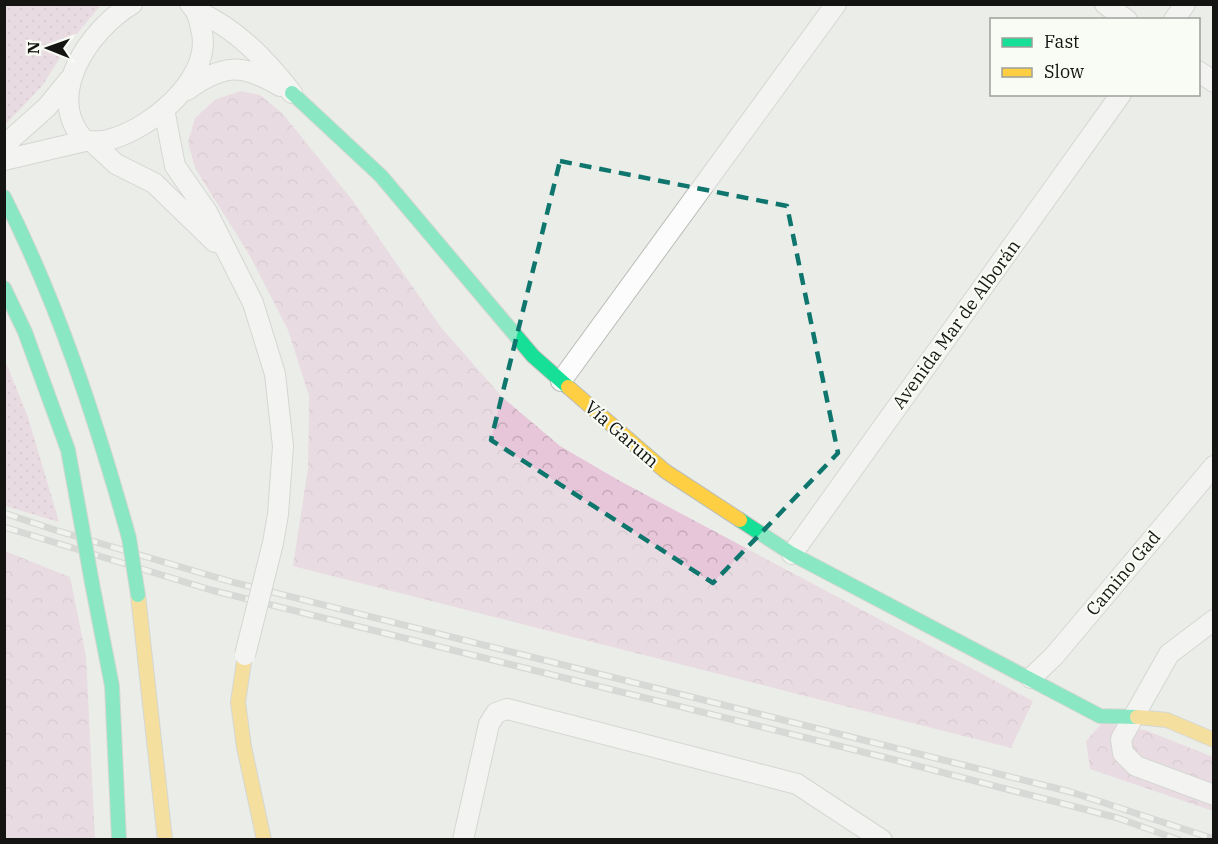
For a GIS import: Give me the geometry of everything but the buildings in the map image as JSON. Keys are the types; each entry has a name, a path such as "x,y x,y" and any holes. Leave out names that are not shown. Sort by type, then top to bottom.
{"main road":[{"name":"Vía Garum","path":"292,93 381,176 533,356 665,471 792,554 1100,716 1117,719 1136,716 1162,718 1214,740"},
{"path":"4,198 14,215 65,332 105,449 129,538 138,595 166,837"},
{"path":"4,288 25,332 68,450 112,686 119,840"},
{"path":"245,655 238,702 264,840"}],"street":[{"path":"4,142 10,140 47,107 71,78 99,32 119,12 132,4"},
{"path":"561,381 836,4"},
{"path":"1105,4 1124,18"},
{"path":"1175,18 1185,4"},
{"path":"4,160 88,141 106,141 130,133 164,109 182,93 196,69 203,42 194,8"},
{"name":"Vía Garum","path":"194,8 231,29 271,66 292,93"},
{"name":"Vía Garum","path":"182,93 210,74 240,68 257,72 292,93"},
{"path":"1200,72 1214,82"},
{"path":"71,78 66,101 75,130 116,164 154,183 196,222 227,256"},
{"name":"Avenida Mar de Alborán","path":"792,554 1120,96"},
{"path":"164,109 175,166 207,212 227,256 253,303 275,374 283,446 278,514 245,655"},
{"name":"Camino Gad","path":"1031,678 1054,656 1214,466"},
{"path":"1214,620 1169,654 1121,740 1123,753 1136,766 1214,795"},
{"path":"463,840 489,724 496,713 507,709 797,784 882,840"}],"highlighted area":[{"path":"560,161 787,206 838,453 713,583 491,440"}],"green space":[{"path":"5,4 101,5 70,42 42,86 5,125"},
{"path":"241,91 260,95 283,114 353,201 440,326 502,397 560,446 620,481 1033,701 1011,748 293,566 308,468 309,396 288,330 250,256 195,168 188,142 195,118 216,99"},
{"path":"4,358 28,417 59,522 5,506"},
{"path":"5,551 70,577 86,656 95,839 5,839"},
{"path":"1102,723 1145,730 1213,757 1213,811 1090,769 1086,741"}],"railway":[{"path":"4,513 232,582 1071,792 1214,839"},
{"path":"4,527 211,590 891,759 1118,818 1179,840"}],"traffic: fast":[{"path":"292,93 381,176 533,356 568,387"},
{"path":"4,197 42,280 75,364 129,538"},
{"path":"4,288 25,332 68,450 82,527"},
{"path":"740,520 792,554 1100,716 1137,717"},
{"path":"82,527 92,583"},
{"path":"129,538 138,595"},
{"path":"92,583 112,686 119,840"}],"traffic: slow":[{"path":"568,387 665,471 740,520"},
{"path":"138,595 165,840"},
{"path":"245,655 238,702 244,747 264,840"},
{"path":"1137,717 1167,720 1214,740"}]}
